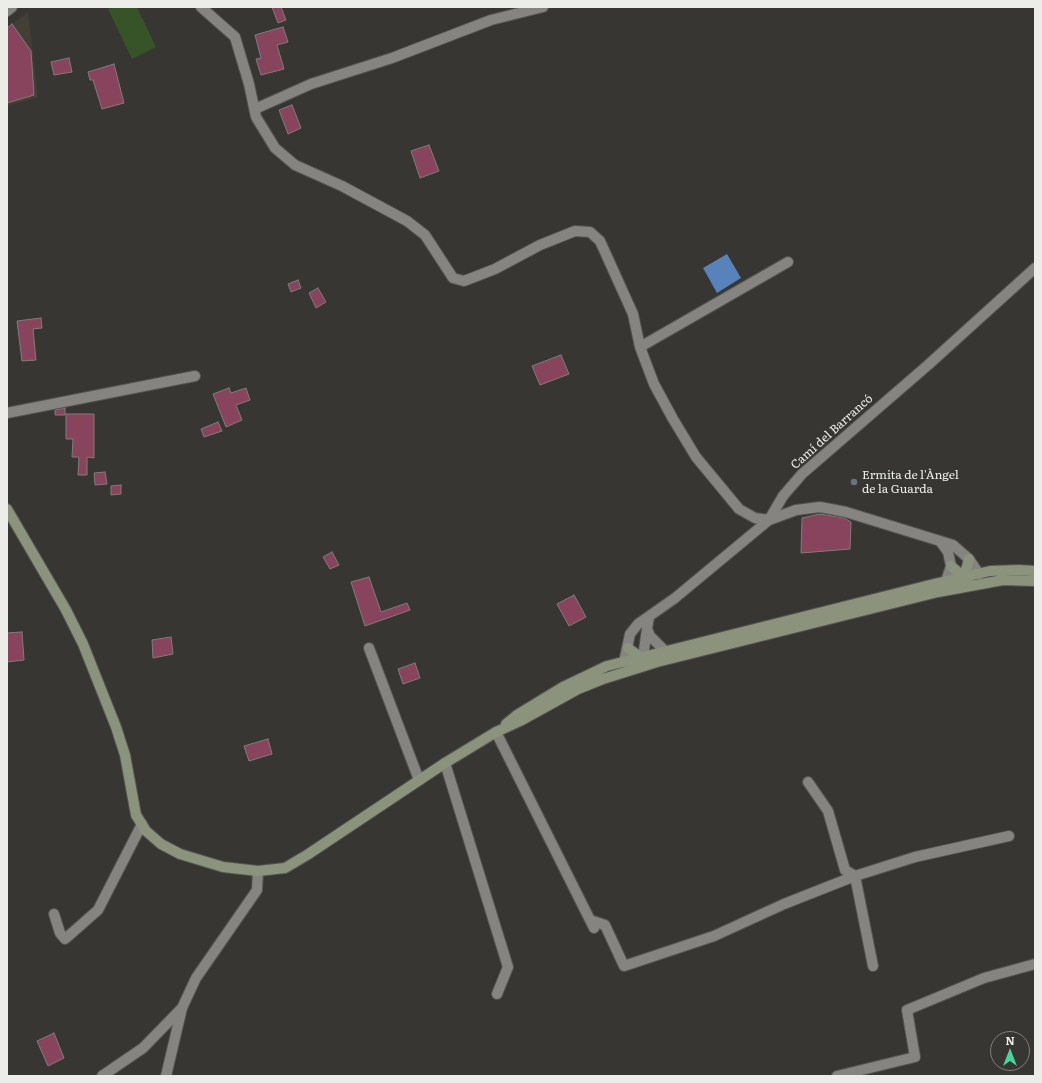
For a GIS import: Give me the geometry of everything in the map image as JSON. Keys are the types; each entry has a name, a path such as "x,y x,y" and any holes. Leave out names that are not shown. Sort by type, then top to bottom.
{"main road":[{"path":"7,509 66,610 83,644 116,726 124,756 136,815 146,831 161,844 180,854 223,867 258,871 285,868 296,862 445,763 496,732 520,721 578,689 657,662 925,596 1003,580 1035,581"},
{"path":"925,596 938,588 956,584 964,577 969,559"},
{"path":"951,566 964,577 980,578 1006,574 1035,575"},
{"path":"496,732 517,715 563,687 607,666 624,662 642,654 665,651 964,577 1019,570 1035,571"},
{"path":"628,648 642,654 649,660 738,638 747,640"},
{"path":"595,683 605,673 632,665 642,654"}],"street":[{"path":"7,11 12,7"},
{"path":"201,7 235,38 249,84 256,117 275,148 295,165 342,186 408,221 425,235 453,278 464,281 495,269 540,245 575,231 590,232 600,241 633,314 640,347 654,384 696,457 739,510 755,518 769,520 796,510 820,507 846,512 953,545 969,559 979,574"},
{"path":"255,109 311,84 392,58 491,20 544,7"},
{"path":"640,347 788,262"},
{"name":"Camí del Barrancó","path":"624,662 630,634 638,624 675,598 769,520 783,496 802,474 928,365 1035,268"},
{"path":"7,413 195,376"},
{"path":"940,541 948,552 951,566 946,581"},
{"path":"642,654 649,617"},
{"path":"647,629 650,636 665,651"},
{"path":"369,648 419,780"},
{"path":"496,732 592,924 605,925 624,966 714,936 784,904 855,876 915,857 1009,836"},
{"path":"445,763 508,967 496,994"},
{"path":"808,782 828,811 845,870 855,876 873,966"},
{"path":"54,914 60,933 65,939 98,910 142,824"},
{"path":"166,1076 182,1008 196,978 257,890 258,871"},
{"path":"837,1076 915,1057 908,1010 984,978 1035,964"},
{"path":"102,1076 143,1048 182,1008"}],"shaded area":[{"path":"28,12 38,97 7,106 7,28"}],"green space":[{"path":"113,7 137,7 156,47 132,59 108,9"}],"water":[{"path":"727,254 741,278 717,293 703,268"}],"building":[{"path":"272,7 281,7 286,20 278,23"},
{"path":"12,24 31,51 34,95 7,103 7,28"},
{"path":"283,27 288,42 277,45 284,69 261,75 256,59 261,58 255,35"},
{"path":"69,58 72,72 54,75 51,62"},
{"path":"114,64 124,103 102,109 93,80 90,80 88,72"},
{"path":"292,105 301,128 288,134 279,110"},
{"path":"429,145 439,171 420,178 411,151"},
{"path":"298,280 301,288 291,292 288,284"},
{"path":"318,288 326,302 316,308 309,293"},
{"path":"41,318 42,328 33,329 36,360 22,361 17,321"},
{"path":"561,355 569,374 540,385 532,366"},
{"path":"229,388 231,393 246,388 250,400 236,405 242,420 226,427 213,394"},
{"path":"65,408 65,415 55,415 55,410"},
{"path":"66,414 94,414 94,458 87,457 87,475 78,475 79,457 72,457 73,439 66,439"},
{"path":"218,422 222,431 204,437 201,429"},
{"path":"105,472 107,484 95,485 94,473"},
{"path":"121,485 121,494 111,495 111,486"},
{"path":"820,514 844,518 851,522 850,549 801,553 802,518"},
{"path":"332,552 339,565 330,569 323,557"},
{"path":"369,577 381,612 407,603 410,610 365,626 351,582"},
{"path":"574,595 586,617 569,626 557,604"},
{"path":"22,632 24,660 7,662 7,633"},
{"path":"171,637 173,654 153,658 152,640"},
{"path":"415,663 420,678 403,684 398,669"},
{"path":"268,739 272,754 249,761 244,746"},
{"path":"54,1033 64,1058 48,1066 37,1041"}],"place":[{"name":"Ermita de l'Àngel de la Guarda","path":"854,482"}]}
